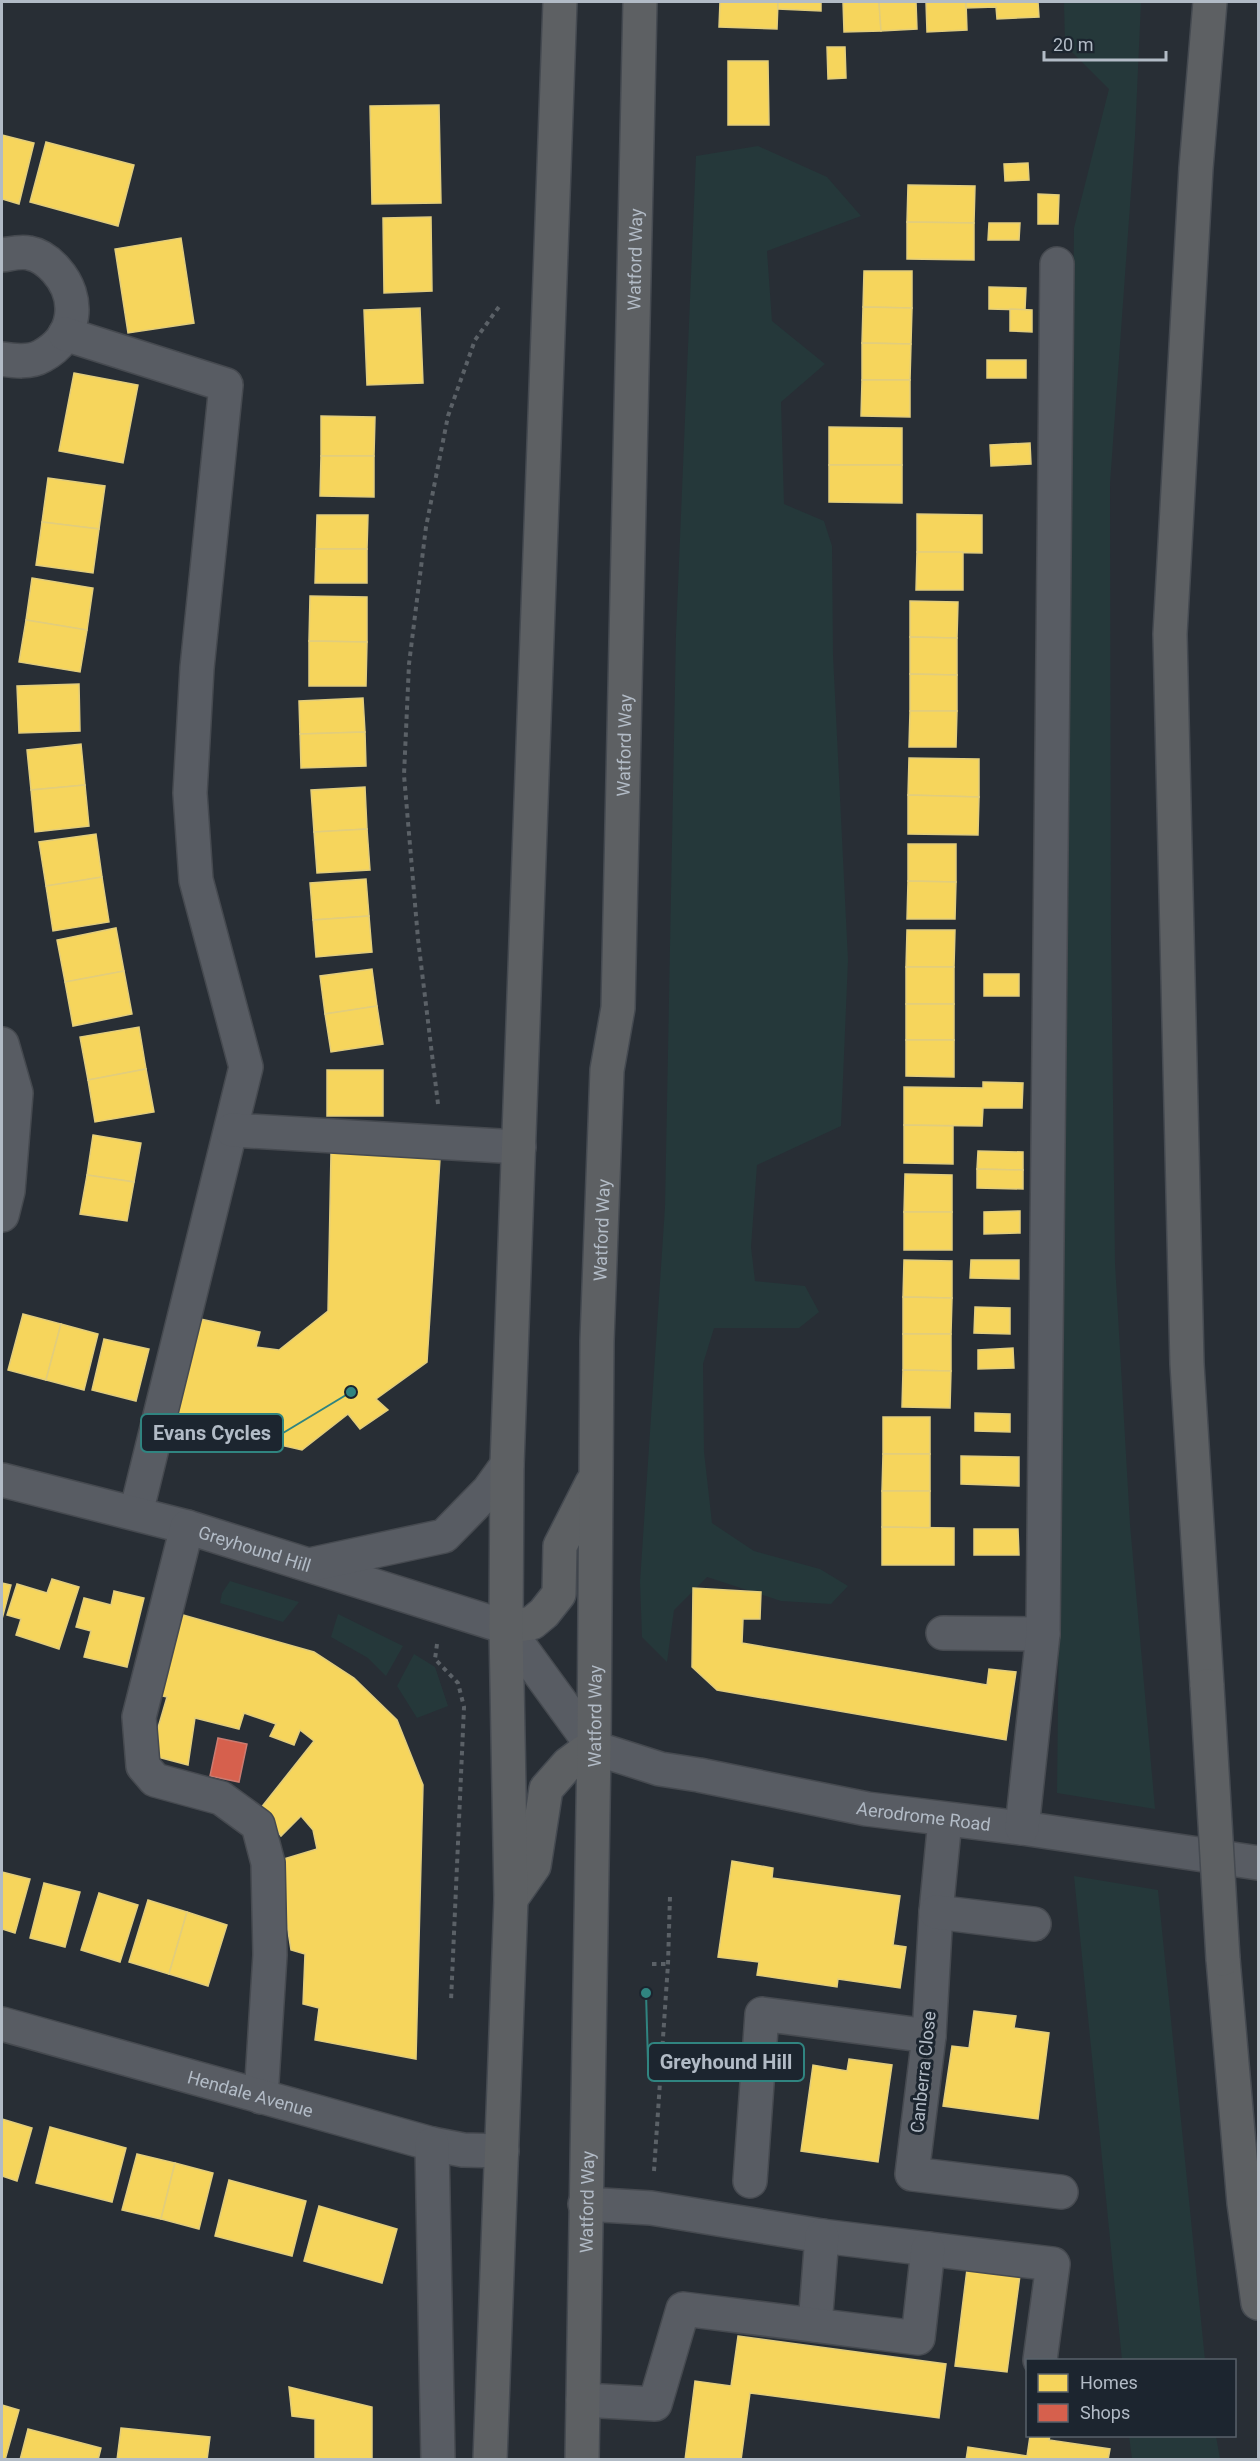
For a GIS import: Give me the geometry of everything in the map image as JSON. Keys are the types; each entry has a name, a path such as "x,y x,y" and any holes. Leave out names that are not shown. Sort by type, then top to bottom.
{"highway":[{"path":"490,2460 511,1899 506,1628 507,1464 560,2"},
{"name":"Watford Way","path":"582,2460 596,1600 594,1479 597,1341 607,1070 618,1008 640,2"},
{"path":"1209,2 1196,168 1170,634 1187,1364 1223,1959 1244,2203 1258,2303"},
{"path":"506,1628 532,1623 544,1613 559,1594 560,1546 594,1479"},
{"path":"511,1899 534,1866 546,1789 568,1764 584,1752 594,1748"}],"street":[{"path":"2,255 31,253 50,262 67,282 73,303 71,322 62,340 42,357 19,362 2,359"},
{"path":"1022,1828 1043,1634 1057,264"},
{"path":"65,334 226,385 197,668 190,793 195,880 246,1067 136,1513"},
{"path":"2,1044 16,1093 8,1191 2,1215"},
{"path":"232,1130 519,1147"},
{"path":"312,1565 444,1536 489,1490 507,1464"},
{"name":"Greyhound Hill","path":"2,1480 187,1527 506,1628"},
{"path":"187,1527 139,1717 143,1766 155,1780 221,1798 258,1825 268,1863 270,1955 261,2097"},
{"path":"506,1628 594,1748"},
{"path":"943,1633 1043,1634"},
{"name":"Aerodrome Road","path":"594,1748 660,1769 867,1809 1022,1828 1258,1863"},
{"name":"Canberra Close","path":"945,1820 936,1912 929,2036 912,2174 1061,2192"},
{"path":"936,1912 1034,1923"},
{"path":"750,2181 762,2014 929,2036"},
{"name":"Hendale Avenue","path":"2,2024 432,2144 463,2150 502,2151"},
{"path":"432,2144 438,2460"},
{"path":"585,2204 651,2208 822,2236 1053,2264 1040,2359"},
{"path":"815,2325 822,2236"},
{"path":"583,2400 655,2403 683,2309 918,2338 928,2249"}],"path":[{"path":"438,1110 418,939 404,775 409,664 426,527 448,416 476,340 501,304"},
{"path":"435,1659 458,1683 464,1707 455,1957 451,2001"},
{"path":"654,2175 668,1964 670,1896"},
{"path":"652,1964 668,1964"}],"shaded area":[{"path":"1064,2 1141,2 1135,136 1110,484 1111,935 1115,1263 1130,1524 1155,1809 1057,1793 1074,228 1109,89 1065,45"},
{"path":"758,146 827,177 861,216 767,251 772,321 825,364 781,402 784,504 824,521 832,546 833,655 848,960 841,1126 757,1165 751,1247 755,1281 805,1286 819,1312 799,1328 714,1328 703,1364 704,1452 712,1523 754,1551 820,1569 848,1586 831,1604 781,1601 707,1577 674,1610 667,1662 642,1637 640,1582 665,1207 676,634 696,156"},
{"path":"230,1581 299,1602 283,1622 220,1603 222,1593"},
{"path":"338,1614 403,1646 386,1676 368,1658 331,1637"},
{"path":"414,1654 435,1667 448,1706 417,1718 397,1686"},
{"path":"1074,1876 1158,1890 1205,2359 1122,2359"},
{"path":"1129,2437 1216,2437 1220,2459 1132,2459"}],"building: Homes":[{"path":"720,2 778,2 777,29 719,27"},
{"path":"778,2 821,2 821,11 778,9"},
{"path":"843,2 879,2 881,31 844,32"},
{"path":"879,2 916,2 917,29 881,31"},
{"path":"926,2 966,2 967,30 927,32"},
{"path":"966,2 1038,2 1039,17 997,19 996,7 966,8"},
{"path":"827,47 845,47 846,78 828,79"},
{"path":"728,61 768,61 769,125 728,125"},
{"path":"439,105 441,203 372,204 370,106"},
{"path":"2,135 34,143 19,204 2,199"},
{"path":"46,142 134,165 118,226 30,202"},
{"path":"1028,163 1029,180 1005,181 1004,164"},
{"path":"908,185 975,186 974,223 907,222"},
{"path":"1038,194 1059,195 1058,224 1038,224"},
{"path":"431,217 432,291 384,293 383,218"},
{"path":"907,222 974,223 974,260 907,259"},
{"path":"989,223 1020,223 1019,240 988,240"},
{"path":"181,238 194,323 128,333 115,249"},
{"path":"864,271 912,271 912,308 863,307"},
{"path":"989,287 1026,288 1025,310 989,309"},
{"path":"863,307 912,308 911,344 862,343"},
{"path":"420,308 423,383 367,385 364,310"},
{"path":"1010,309 1032,310 1032,332 1010,331"},
{"path":"862,343 911,344 910,380 862,380"},
{"path":"987,360 1026,360 1026,378 987,378"},
{"path":"74,373 138,385 123,463 59,451"},
{"path":"862,380 910,380 910,417 861,416"},
{"path":"321,416 375,417 374,456 321,456"},
{"path":"829,427 902,428 902,465 829,465"},
{"path":"1030,443 1031,464 991,466 990,445"},
{"path":"321,456 374,456 374,497 320,496"},
{"path":"829,465 902,465 902,503 829,502"},
{"path":"48,478 105,486 99,529 42,522"},
{"path":"917,514 982,515 982,553 917,552"},
{"path":"317,515 368,515 367,549 316,549"},
{"path":"42,522 99,529 93,573 36,565"},
{"path":"316,549 367,549 367,583 315,583"},
{"path":"917,552 963,552 963,590 916,590"},
{"path":"32,578 93,588 87,630 26,620"},
{"path":"310,596 367,597 367,642 309,641"},
{"path":"910,601 958,602 957,638 910,637"},
{"path":"26,620 87,630 80,672 19,662"},
{"path":"910,637 957,638 957,675 910,674"},
{"path":"309,641 367,642 366,686 309,686"},
{"path":"910,674 957,675 957,711 910,711"},
{"path":"79,684 80,731 19,733 17,686"},
{"path":"363,698 365,732 300,734 299,701"},
{"path":"910,711 957,711 956,747 909,747"},
{"path":"365,732 366,766 301,768 300,734"},
{"path":"81,744 85,785 31,790 27,750"},
{"path":"909,758 979,759 979,797 908,795"},
{"path":"85,785 89,826 35,832 31,790"},
{"path":"365,787 367,829 314,832 311,790"},
{"path":"908,795 979,797 978,835 908,834"},
{"path":"367,829 370,870 317,873 314,832"},
{"path":"96,834 102,877 46,886 39,842"},
{"path":"908,844 956,844 956,882 908,881"},
{"path":"102,877 109,922 53,931 46,886"},
{"path":"366,879 369,916 313,920 310,883"},
{"path":"908,881 956,882 955,919 907,919"},
{"path":"369,916 372,952 316,957 313,920"},
{"path":"116,928 124,971 65,982 57,940"},
{"path":"907,930 955,930 954,967 906,967"},
{"path":"906,967 954,967 954,1004 906,1004"},
{"path":"372,969 377,1006 325,1014 320,976"},
{"path":"124,971 132,1014 73,1026 65,982"},
{"path":"984,974 1019,974 1019,996 984,996"},
{"path":"906,1004 954,1004 954,1040 906,1040"},
{"path":"377,1006 383,1044 331,1052 325,1014"},
{"path":"139,1027 146,1069 88,1080 80,1037"},
{"path":"906,1040 954,1040 954,1077 906,1076"},
{"path":"146,1069 154,1112 95,1122 88,1080"},
{"path":"327,1070 383,1070 383,1116 327,1116"},
{"path":"983,1082 1023,1083 1022,1108 983,1108 982,1126 904,1125 904,1087 983,1088"},
{"path":"904,1125 953,1126 953,1164 904,1163"},
{"path":"93,1135 141,1143 134,1182 87,1175"},
{"path":"978,1151 1023,1152 1023,1170 977,1169"},
{"path":"331,1153 440,1159 427,1362 376,1399 388,1410 360,1429 348,1414 302,1450 176,1421 200,1319 260,1332 256,1347 279,1350 328,1311"},
{"path":"977,1169 1023,1170 1023,1189 977,1188"},
{"path":"905,1174 952,1175 952,1212 904,1212"},
{"path":"87,1175 134,1182 127,1221 80,1214"},
{"path":"1020,1211 1020,1233 984,1234 984,1212"},
{"path":"904,1212 952,1212 952,1250 904,1250"},
{"path":"904,1260 952,1261 952,1298 903,1297"},
{"path":"971,1260 1019,1260 1019,1279 970,1278"},
{"path":"903,1297 952,1298 951,1334 903,1334"},
{"path":"975,1307 1010,1308 1010,1334 974,1333"},
{"path":"23,1314 61,1324 46,1380 8,1370"},
{"path":"61,1324 98,1334 84,1390 46,1380"},
{"path":"903,1334 951,1334 951,1371 903,1370"},
{"path":"104,1339 149,1349 136,1401 92,1390"},
{"path":"1013,1348 1014,1368 978,1369 978,1350"},
{"path":"903,1370 951,1371 950,1408 902,1407"},
{"path":"975,1413 1010,1414 1010,1432 975,1431"},
{"path":"883,1417 930,1417 930,1454 883,1454"},
{"path":"883,1454 930,1454 930,1491 882,1491"},
{"path":"961,1456 1019,1457 1019,1486 961,1484"},
{"path":"882,1491 930,1491 930,1528 882,1527"},
{"path":"882,1527 954,1528 954,1565 882,1565"},
{"path":"974,1529 1018,1529 1019,1555 974,1555"},
{"path":"52,1579 79,1587 59,1649 16,1635 21,1619 7,1615 17,1584 47,1593"},
{"path":"2,1583 11,1585 2,1619"},
{"path":"693,1588 761,1592 760,1619 743,1619 742,1643 987,1685 989,1669 1016,1672 1006,1740 717,1690 692,1667"},
{"path":"114,1591 144,1598 127,1667 84,1657 91,1631 76,1627 84,1598 111,1605"},
{"path":"176,1613 314,1652 354,1678 397,1720 423,1785 416,2059 315,2040 319,2008 303,2004 305,1954 291,1950 277,1861 317,1849 313,1830 301,1816 281,1836 260,1809 314,1741 300,1730 294,1745 270,1736 276,1724 244,1713 239,1729 195,1718 188,1765 150,1755 167,1697 154,1694"},
{"path":"732,1861 773,1868 772,1878 900,1896 893,1945 906,1947 900,1988 838,1979 837,1987 757,1975 759,1962 718,1957"},
{"path":"2,1872 30,1879 15,1933 2,1929"},
{"path":"44,1883 80,1892 65,1947 30,1938"},
{"path":"99,1893 138,1905 120,1962 81,1950"},
{"path":"148,1900 187,1912 169,1974 129,1962"},
{"path":"187,1912 227,1925 208,1986 169,1974"},
{"path":"974,2011 1016,2016 1014,2028 1049,2033 1038,2119 943,2106 952,2046 969,2048"},
{"path":"849,2059 892,2065 878,2162 801,2151 813,2065 847,2071"},
{"path":"2,2119 32,2128 17,2181 2,2176"},
{"path":"50,2127 126,2148 112,2202 36,2183"},
{"path":"137,2154 175,2163 161,2219 122,2210"},
{"path":"175,2163 213,2173 199,2229 161,2219"},
{"path":"229,2180 306,2201 292,2256 215,2236"},
{"path":"319,2206 397,2229 382,2283 304,2261"},
{"path":"968,2261 1021,2268 1007,2372 955,2366"},
{"path":"738,2336 946,2364 939,2418 750,2393 741,2460 685,2460 695,2381 731,2386"},
{"path":"289,2387 372,2407 372,2460 315,2460 315,2419 292,2416"},
{"path":"2,2405 19,2410 5,2460 2,2460"},
{"path":"121,2428 210,2437 207,2460 117,2460"},
{"path":"28,2429 101,2448 98,2460 20,2460"},
{"path":"1030,2437 1050,2437 1049,2440 1110,2449 1108,2460 966,2460 968,2447 1027,2456"}],"building: Shops":[{"path":"218,1738 247,1744 239,1782 210,1776"}],"place":[{"name":"Evans Cycles","path":"351,1392"},
{"name":"Greyhound Hill","path":"646,1993"}]}
